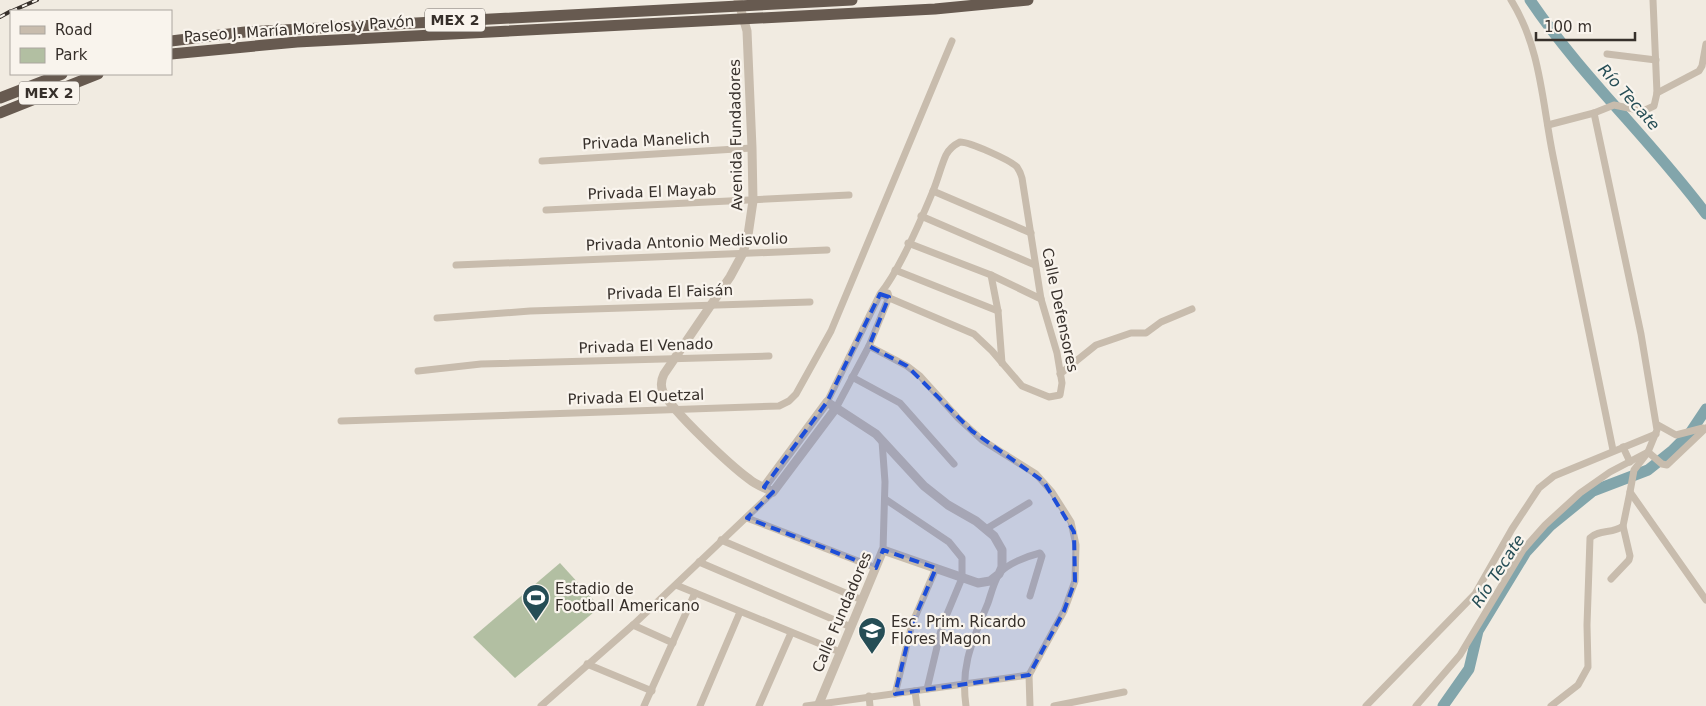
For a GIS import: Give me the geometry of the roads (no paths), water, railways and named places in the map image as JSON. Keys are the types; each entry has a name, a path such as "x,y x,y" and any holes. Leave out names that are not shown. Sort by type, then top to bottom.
{"highway":[{"path":"635,10 667,0"},
{"name":"Paseo J. María Morelos y Pavón","path":"172,41 245,32 744,2 852,0"},
{"name":"Paseo J. María Morelos y Pavón","path":"172,54 279,43 746,17 934,9 998,1 1028,0"},
{"name":"MEX 2","path":"0,98 59,75"},
{"name":"MEX 2","path":"0,113 95,75"}],"street":[{"path":"1512,0 1525,25 1534,49 1613,450"},
{"path":"1548,124 1594,113 1614,105 1638,111 1648,110 1656,102 1658,93 1653,0"},
{"path":"744,2 746,17"},
{"name":"Avenida Fundadores","path":"746,17 752,148 753,201 750,229 743,253 664,374 661,382 665,395 677,410 737,471 773,492"},
{"name":"Privada El Quetzal","path":"341,421 494,414 779,406 789,401 796,394 831,332 952,41"},
{"path":"1658,93 1699,71 1702,66 1706,44"},
{"path":"1607,54 1656,60"},
{"path":"1594,113 1641,334 1658,425 1648,455 1634,470 1630,488 1623,526 1630,556 1629,560 1611,579"},
{"name":"Calle Defensores","path":"933,191 947,154 956,144 964,142 1011,163 1020,173 1024,184 1041,299 1050,323 1060,374 1062,387 1060,395 1049,397 1022,386 1002,363"},
{"name":"Privada Manelich","path":"542,160 752,148"},
{"path":"761,502 764,488 827,402 880,294 896,270 933,191 1030,233"},
{"name":"Privada El Mayab","path":"546,210 849,195"},
{"path":"920,216 1035,265"},
{"path":"908,243 991,275 1041,299"},
{"name":"Privada Antonio Medisvolio","path":"456,265 827,250"},
{"path":"896,270 998,311"},
{"path":"991,275 998,311 1002,363"},
{"path":"541,706 587,664 633,626 773,492 836,408 868,346 889,297 887,286"},
{"path":"880,294 974,334 1002,363"},
{"name":"Privada El Faisán","path":"437,318 530,311 810,302"},
{"path":"1060,374 1096,344 1131,333 1146,333 1161,322 1192,309"},
{"path":"868,346 907,366 920,376 958,418 982,440 1036,474 1052,492 1071,522 1076,544 1075,582 1064,611 1029,675 1030,706"},
{"name":"Privada El Venado","path":"418,371 481,364 770,356"},
{"path":"852,377 900,403 954,464"},
{"path":"827,402 882,439 912,475 936,496 986,529 1002,550 1003,562 972,643 962,684 966,706"},
{"path":"1658,425 1676,435 1706,428"},
{"path":"1635,442 1648,455 1662,464 1670,463 1706,428"},
{"path":"1366,706 1474,594 1512,529 1539,488 1554,476 1613,450 1656,434"},
{"name":"Calle Fundadores","path":"818,705 883,550 885,499 882,439"},
{"path":"1623,447 1630,462"},
{"path":"1416,706 1460,655 1523,550 1544,526 1580,493 1630,462 1648,455"},
{"path":"1630,488 1706,600"},
{"path":"885,499 957,549 964,563 962,578 942,626 928,689"},
{"path":"986,529 1029,504"},
{"path":"747,518 876,568"},
{"path":"1551,706 1578,685 1588,667 1587,625 1590,538 1593,534 1616,530 1623,526"},
{"path":"721,540 862,600"},
{"path":"883,550 972,582 984,583 1038,553 1042,556 1030,596"},
{"path":"699,562 851,626"},
{"path":"895,694 912,624 936,568"},
{"path":"676,585 840,652"},
{"path":"644,706 695,593"},
{"path":"700,706 740,612"},
{"path":"633,626 673,643"},
{"path":"759,706 791,632"},
{"path":"587,664 652,691"},
{"path":"806,706 1029,675"},
{"path":"915,691 917,706"},
{"path":"1054,706 1124,692"},
{"path":"870,696 870,706"}],"waterway":[{"name":"Río Tecate","path":"1530,0 1572,56 1663,160 1706,214"},
{"name":"Río Tecate","path":"1443,706 1469,669 1478,631 1526,552 1550,526 1593,491 1648,470 1673,450 1690,433 1706,409"}],"railway":[{"path":"14,10 37,0"},
{"path":"0,17 10,12"}],"place":[{"name":"Estadio de Football Americano","path":"536,622"},
{"name":"Esc. Prim. Ricardo Flores Magon","path":"872,655"}]}
